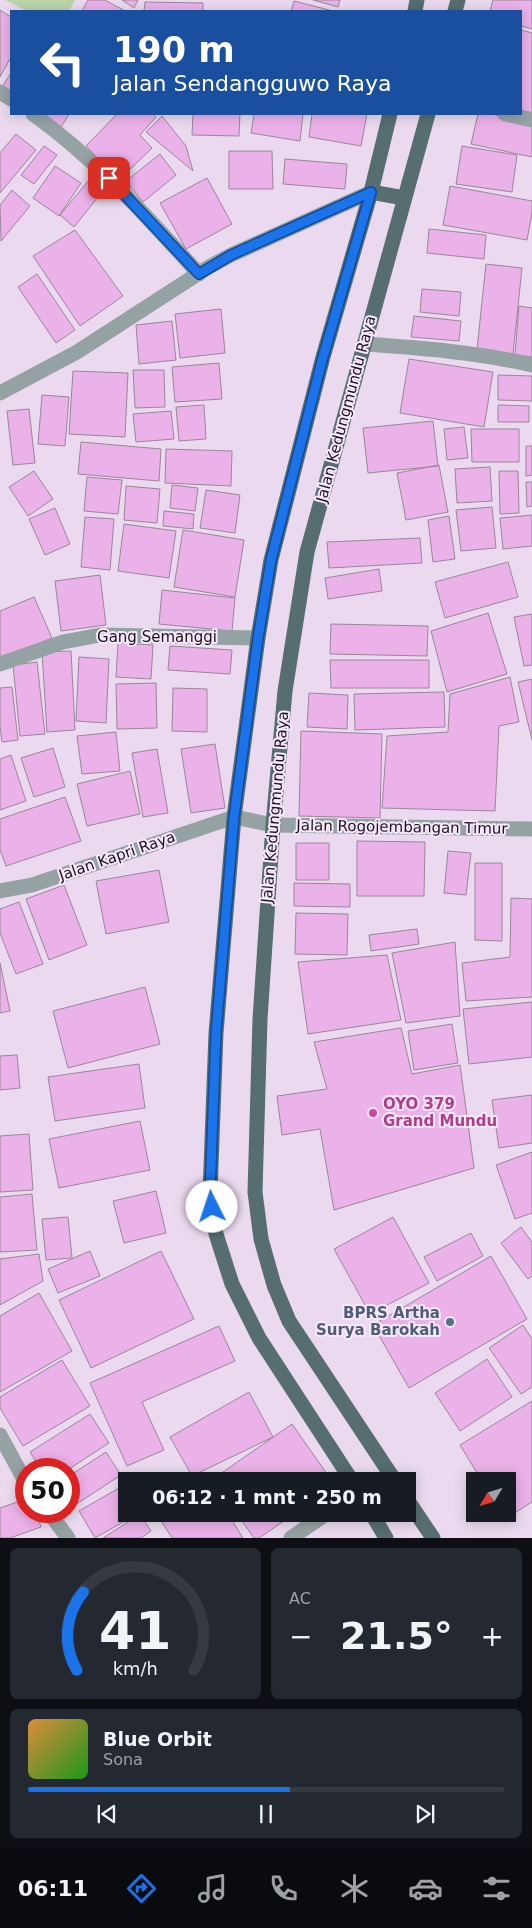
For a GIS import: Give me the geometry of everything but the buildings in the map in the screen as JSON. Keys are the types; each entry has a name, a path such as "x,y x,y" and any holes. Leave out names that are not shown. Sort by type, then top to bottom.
{"main road":[{"path":"346,1472 259,1338 232,1284 216,1234 210,1193 216,1033 234,817 258,638 271,560 323,357 371,192 390,115"},
{"name":"Jalan Kedungmundu Raya","path":"389,1472 289,1321 274,1285 261,1238 255,1192 259,1057 273,825 285,691 307,552 428,115"},
{"path":"371,192 404,198"},
{"path":"416,1513 433,1538"},
{"path":"377,1522 386,1538"}],"street":[{"path":"34,115 66,138 123,192 199,274"},
{"path":"510,115 532,120"},
{"path":"0,393 78,352 231,255 371,192"},
{"path":"364,344 421,348 509,360 532,366"},
{"name":"Gang Semanggi","path":"0,664 63,642 100,635 258,638"},
{"name":"Jalan Rogojembangan Timur","path":"234,817 273,825 532,829"},
{"name":"Jalan Kapri Raya","path":"0,891 32,885 234,817"},
{"path":"0,1435 15,1463"},
{"path":"291,1538 314,1522"},
{"path":"57,1523 68,1538"}],"green space":[{"path":"5,0 75,0 70,10 25,10"}],"place":[{"name":"OYO 379 Grand Mundu","path":"373,1113"},
{"name":"BPRS Artha Surya Barokah","path":"450,1322"}],"route":[{"path":"109,178 199,274 231,255 371,192 323,357 271,560 258,638 234,817 216,1033 210,1193 212,1207"}]}
